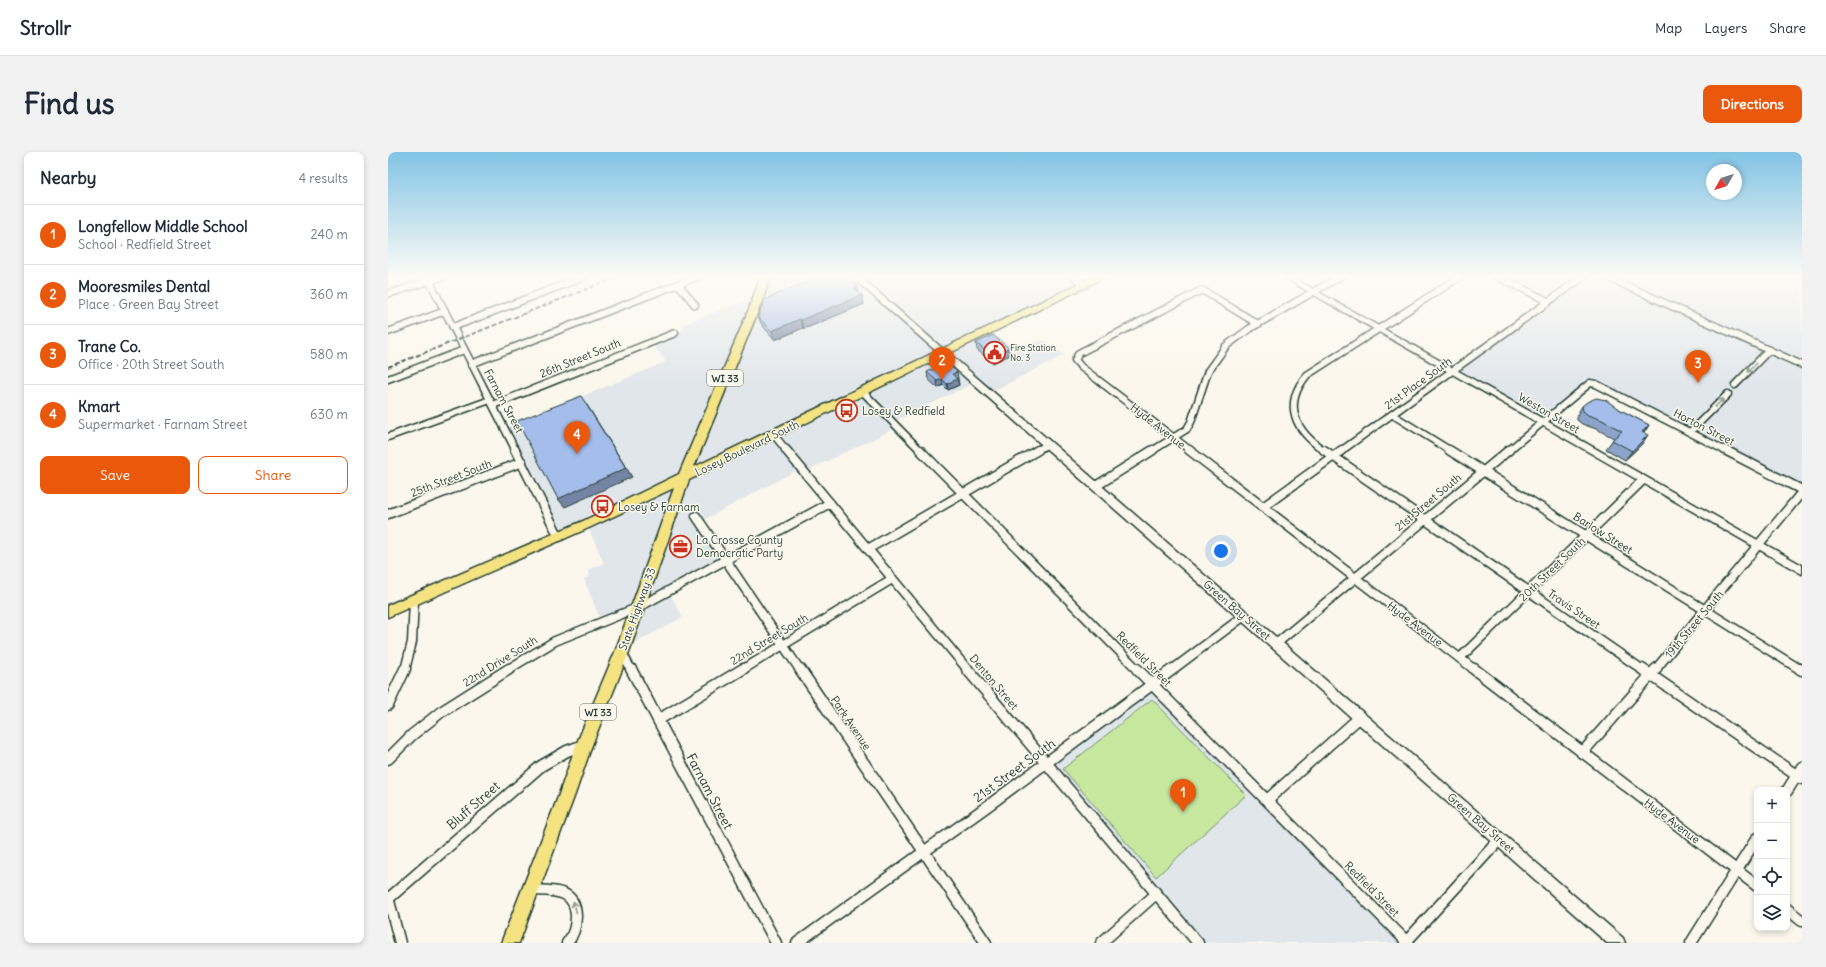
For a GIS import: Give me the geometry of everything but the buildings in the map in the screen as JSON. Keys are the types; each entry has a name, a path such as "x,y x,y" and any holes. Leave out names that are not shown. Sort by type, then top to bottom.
{"main road":[{"name":"State Highway 33","path":"510,943 584,745 622,652 683,479 755,313"},
{"name":"Losey Boulevard South","path":"388,611 559,537 683,479 1027,313"}],"street":[{"path":"388,332 440,313"},
{"name":"Farnam Street","path":"446,313 559,537"},
{"path":"453,327 490,313"},
{"path":"471,364 606,313"},
{"name":"Green Bay Street","path":"897,313 1618,943"},
{"name":"Hyde Avenue","path":"1157,313 1079,353 1075,360 1081,367 1754,884"},
{"name":"Hyde Avenue","path":"1240,313 1258,324"},
{"path":"1096,486 1187,429 1191,422 1204,378 1213,362 1230,342 1277,313"},
{"name":"Weston Street","path":"1349,313 1802,570"},
{"name":"Travis Street","path":"1404,313 1311,372 1300,382 1294,392 1292,404 1298,424 1312,441 1651,675 1800,774"},
{"name":"21st Place South","path":"1263,507 1453,372 1532,313"},
{"path":"1686,313 1802,365"},
{"name":"26th Street South","path":"388,437 492,402 675,333"},
{"path":"388,379 464,350"},
{"path":"1735,386 1769,350"},
{"name":"21st Street South","path":"1276,644 1590,383 1596,384"},
{"name":"Horton Street","path":"1596,384 1802,491"},
{"name":"Redfield Street","path":"863,392 1407,942"},
{"path":"1690,432 1728,394"},
{"name":"Barlow Street","path":"1393,415 1802,670"},
{"name":"Denton Street","path":"774,435 892,579 1198,943"},
{"path":"868,549 1048,444"},
{"name":"25th Street South","path":"388,514 522,462"},
{"name":"20th Street South","path":"1460,658 1643,480"},
{"name":"19th Street South","path":"1582,753 1651,675 1759,546 1802,491"},
{"name":"22nd Drive South","path":"388,759 412,735 441,712 524,659 556,641 639,606 830,503"},
{"name":"Park Avenue","path":"696,516 986,943"},
{"name":"22nd Street South","path":"658,720 892,579"},
{"path":"388,705 403,676 412,648 415,632 414,600"},
{"name":"21st Street South","path":"797,943 1046,763 1244,616"},
{"name":"Farnam Street","path":"622,652 776,943"},
{"path":"1267,800 1360,717"},
{"name":"Bluff Street","path":"388,898 541,766 573,747 584,745"},
{"path":"1790,787 1800,774"},
{"path":"1407,942 1500,839"},
{"path":"1691,943 1754,843"},
{"path":"531,890 561,892 572,898 576,911 576,925 573,934 567,943"},
{"path":"1101,943 1156,894"},
{"path":"388,898 400,943"},
{"path":"1790,912 1802,921"}],"shaded area":[{"path":"713,313 1027,313 985,333 1008,352 1024,345 1045,340 1064,355 989,393 976,382 893,422 898,427 804,472 801,468 700,522 725,559 668,591 683,617 635,643 622,652 639,607 602,623 584,579 590,576 588,570 604,563 587,525 559,537 505,428 666,362 652,342 685,329 682,325"},
{"path":"1534,313 1802,313 1802,490 1590,383 1542,422 1453,372"},
{"path":"1152,684 1405,943 1198,943 1047,763"}],"green space":[{"path":"1152,699 1246,795 1156,877 1063,769"}],"railway":[{"path":"388,367 526,313"}],"place":[{"name":"Fire Station No. 3","path":"994,353"},
{"name":"Mooresmiles Dental","path":"942,380"},
{"name":"Trane Co.","path":"1698,383"},
{"name":"Losey & Redfield","path":"847,411"},
{"name":"Kmart","path":"577,454"},
{"name":"Losey & Farnam","path":"603,507"},
{"name":"La Crosse County Democratic Party","path":"681,546"},
{"name":"Longfellow Middle School","path":"1183,812"}]}
